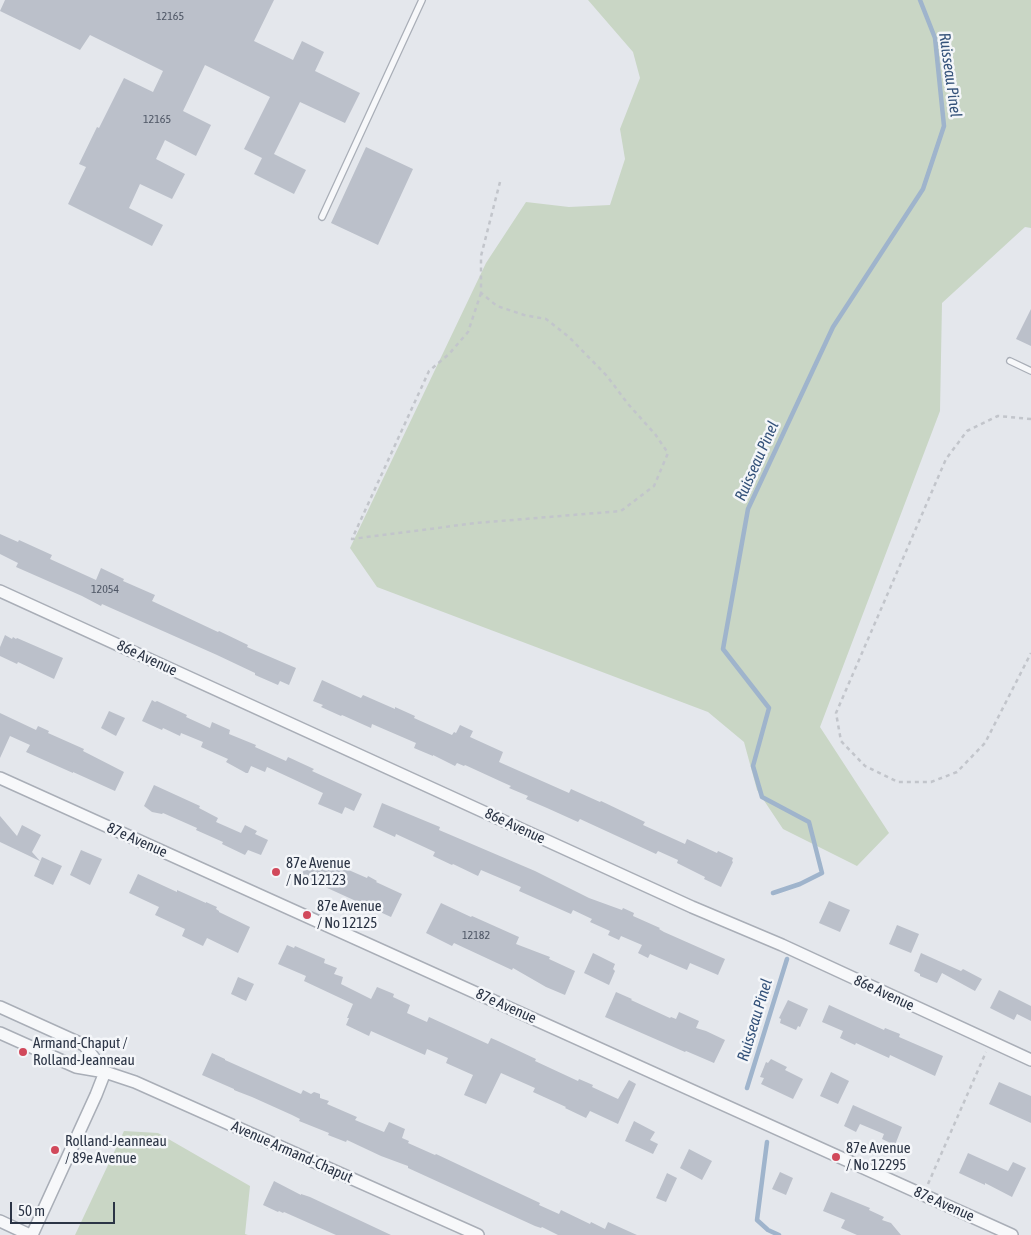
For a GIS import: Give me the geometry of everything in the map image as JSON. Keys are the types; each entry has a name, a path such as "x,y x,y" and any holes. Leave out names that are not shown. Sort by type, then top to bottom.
{"street":[{"name":"86e Avenue","path":"0,591 674,898 782,945 1031,1060"},
{"name":"87e Avenue","path":"0,778 1012,1235"},
{"path":"0,1007 84,1045 105,1072 31,1235 0,1221"},
{"name":"Avenue Armand-Chaput","path":"0,1032 76,1067 105,1072 135,1082 478,1235"}],"lane":[{"path":"322,217 422,0"},
{"path":"1010,361 1031,371"}],"path":[{"path":"481,293 497,306 524,315 546,319 570,337 607,376 628,404 655,434 668,454 654,486 621,510 476,523 352,539 429,371 449,354 468,332 481,293 481,256 500,182"},
{"path":"1031,419 998,416 967,431 946,459 836,713 841,741 865,766 898,782 931,782 957,772 985,743 1031,653"},
{"path":"924,1195 991,1042"}],"green space":[{"path":"588,0 1031,0 1031,228 1025,227 942,303 940,411 820,727 889,833 857,866 783,829 757,790 744,742 708,712 377,587 350,548 486,263 526,202 569,207 610,205 625,159 620,129 640,78 633,52"},
{"path":"124,1131 158,1133 250,1186 245,1234 248,1235 75,1235"}],"building":[{"path":"5,0 274,0 254,41 293,60 302,41 324,52 315,71 360,93 345,123 300,102 274,154 306,170 294,194 254,174 262,158 244,149 270,97 205,65 183,111 211,125 196,156 165,140 156,159 185,174 172,199 140,184 129,208 163,225 152,246 68,204 86,167 79,164 124,78 153,92 163,71 90,35 80,50 0,11"},
{"path":"366,147 413,169 378,245 331,223"},
{"path":"1031,309 1031,346 1016,339"},
{"path":"0,534 18,542 19,540 52,555 50,559 96,580 101,568 124,579 123,581 155,595 152,601 248,645 247,647 296,668 289,685 280,681 278,685 217,655 102,604 101,606 16,567 18,563 0,554"},
{"path":"5,635 12,639 13,637 17,638 63,658 54,679 18,662 17,664 0,656 0,647"},
{"path":"322,680 361,698 363,695 395,709 395,707 452,735 454,732 456,733 460,725 473,731 470,737 503,752 499,762 569,793 571,789 601,801 645,822 643,825 685,844 687,839 733,858 733,862 721,887 677,863 678,860 658,851 656,854 580,819 578,822 526,799 528,796 509,788 511,786 465,765 457,763 455,766 414,748 416,743 372,724 371,728 321,707 323,705 313,701"},
{"path":"152,700 187,715 186,717 210,728 212,722 230,730 229,734 256,745 255,747 286,761 288,757 314,769 312,771 362,794 354,811 345,807 342,814 318,804 323,793 267,767 265,772 251,766 248,773 246,773 226,762 228,759 201,747 203,742 181,733 180,736 163,728 162,730 142,721"},
{"path":"109,711 125,718 116,736 101,728"},
{"path":"0,713 36,730 38,726 49,731 48,733 84,749 83,751 124,772 115,791 26,752 30,745 10,736 0,758"},
{"path":"154,785 200,806 199,808 218,818 216,822 241,833 245,825 257,831 255,834 268,840 261,855 248,850 245,855 222,844 223,842 196,830 197,828 163,813 152,812 144,806"},
{"path":"382,803 440,827 439,830 535,871 589,898 634,913 633,916 660,928 664,932 725,959 718,975 690,963 687,970 650,954 648,958 638,953 642,945 621,936 619,940 608,935 610,931 590,922 592,919 573,910 571,914 519,891 521,887 481,870 478,876 433,856 435,852 396,834 395,837 373,827"},
{"path":"0,816 17,836 22,825 41,835 32,852 40,861 0,842"},
{"path":"81,850 102,859 90,885 70,875"},
{"path":"42,857 62,866 53,885 34,876"},
{"path":"309,859 325,867 328,861 367,878 368,876 376,882 402,894 391,917 301,876"},
{"path":"138,874 177,892 177,890 217,907 216,909 219,912 250,927 238,953 207,938 203,946 182,936 185,929 155,915 159,907 129,893"},
{"path":"829,901 850,910 840,932 819,923"},
{"path":"441,903 519,937 516,944 550,957 549,959 575,971 565,995 546,987 513,968 512,970 454,943 452,946 426,933"},
{"path":"897,925 919,934 911,953 889,944"},
{"path":"287,945 294,948 295,946 325,959 324,963 337,968 334,974 343,977 341,984 371,999 377,987 394,994 393,997 410,1005 407,1013 427,1022 429,1017 488,1044 491,1038 578,1081 579,1079 593,1085 592,1087 618,1099 629,1080 636,1084 618,1124 590,1111 586,1118 533,1092 535,1088 501,1073 486,1104 464,1095 473,1075 446,1063 448,1058 427,1049 425,1055 371,1031 369,1036 346,1025 353,1004 304,981 306,976 278,964"},
{"path":"593,953 615,964 613,969 615,971 609,985 584,973"},
{"path":"921,953 961,971 963,969 982,979 975,991 942,973 937,983 920,976 920,974 914,971"},
{"path":"238,977 254,984 246,1001 231,994"},
{"path":"999,990 1031,1006 1031,1021 1017,1014 1014,1020 990,1008"},
{"path":"616,992 670,1018 676,1019 679,1012 699,1021 696,1028 725,1040 714,1063 605,1017"},
{"path":"788,1000 808,1009 800,1027 798,1026 796,1030 780,1023 781,1019 779,1018"},
{"path":"829,1005 884,1030 885,1028 900,1034 899,1037 943,1056 935,1076 890,1055 889,1058 840,1038 843,1031 822,1022"},
{"path":"212,1053 301,1094 303,1090 311,1094 314,1092 320,1094 320,1098 329,1101 327,1104 357,1117 355,1120 384,1132 389,1122 405,1129 402,1138 409,1141 408,1143 436,1154 540,1203 539,1205 559,1214 561,1210 605,1229 608,1222 637,1235 558,1235 542,1227 535,1226 408,1168 408,1166 347,1140 346,1142 328,1135 329,1133 299,1121 300,1119 292,1115 202,1075"},
{"path":"771,1059 787,1067 785,1070 803,1079 793,1099 761,1084 764,1078 760,1077 766,1062 768,1063"},
{"path":"831,1072 849,1081 838,1104 820,1096"},
{"path":"999,1082 1031,1096 1031,1123 989,1104"},
{"path":"853,1105 902,1127 895,1145 882,1139 884,1134 860,1124 856,1132 844,1126"},
{"path":"634,1121 655,1132 650,1140 658,1144 653,1154 625,1141"},
{"path":"689,1149 712,1161 702,1180 680,1168"},
{"path":"968,1153 1008,1171 1013,1162 1026,1168 1012,1197 985,1183 985,1185 959,1173"},
{"path":"780,1172 793,1178 786,1195 772,1189"},
{"path":"667,1173 677,1178 666,1202 656,1198"},
{"path":"274,1181 391,1235 336,1235 284,1212 278,1212 263,1205"},
{"path":"831,1192 870,1208 869,1210 884,1217 882,1220 891,1223 901,1235 857,1235 841,1228 845,1220 823,1211"}],"waterway":[{"name":"Ruisseau Pinel","path":"773,893 800,884 822,873 809,822 762,797 753,766 769,708 723,649 748,509 833,327 923,189 944,126 935,38 920,0"},
{"name":"Ruisseau Pinel","path":"747,1088 787,959"},
{"name":"Ruisseau Pinel","path":"767,1142 757,1220 768,1230 779,1235"}],"place":[{"name":"87e Avenue / No 12123","path":"276,872"},
{"name":"87e Avenue / No 12125","path":"307,915"},
{"name":"Armand-Chaput / Rolland-Jeanneau","path":"23,1052"},
{"name":"Rolland-Jeanneau / 89e Avenue","path":"55,1150"},
{"name":"87e Avenue / No 12295","path":"836,1157"}]}
